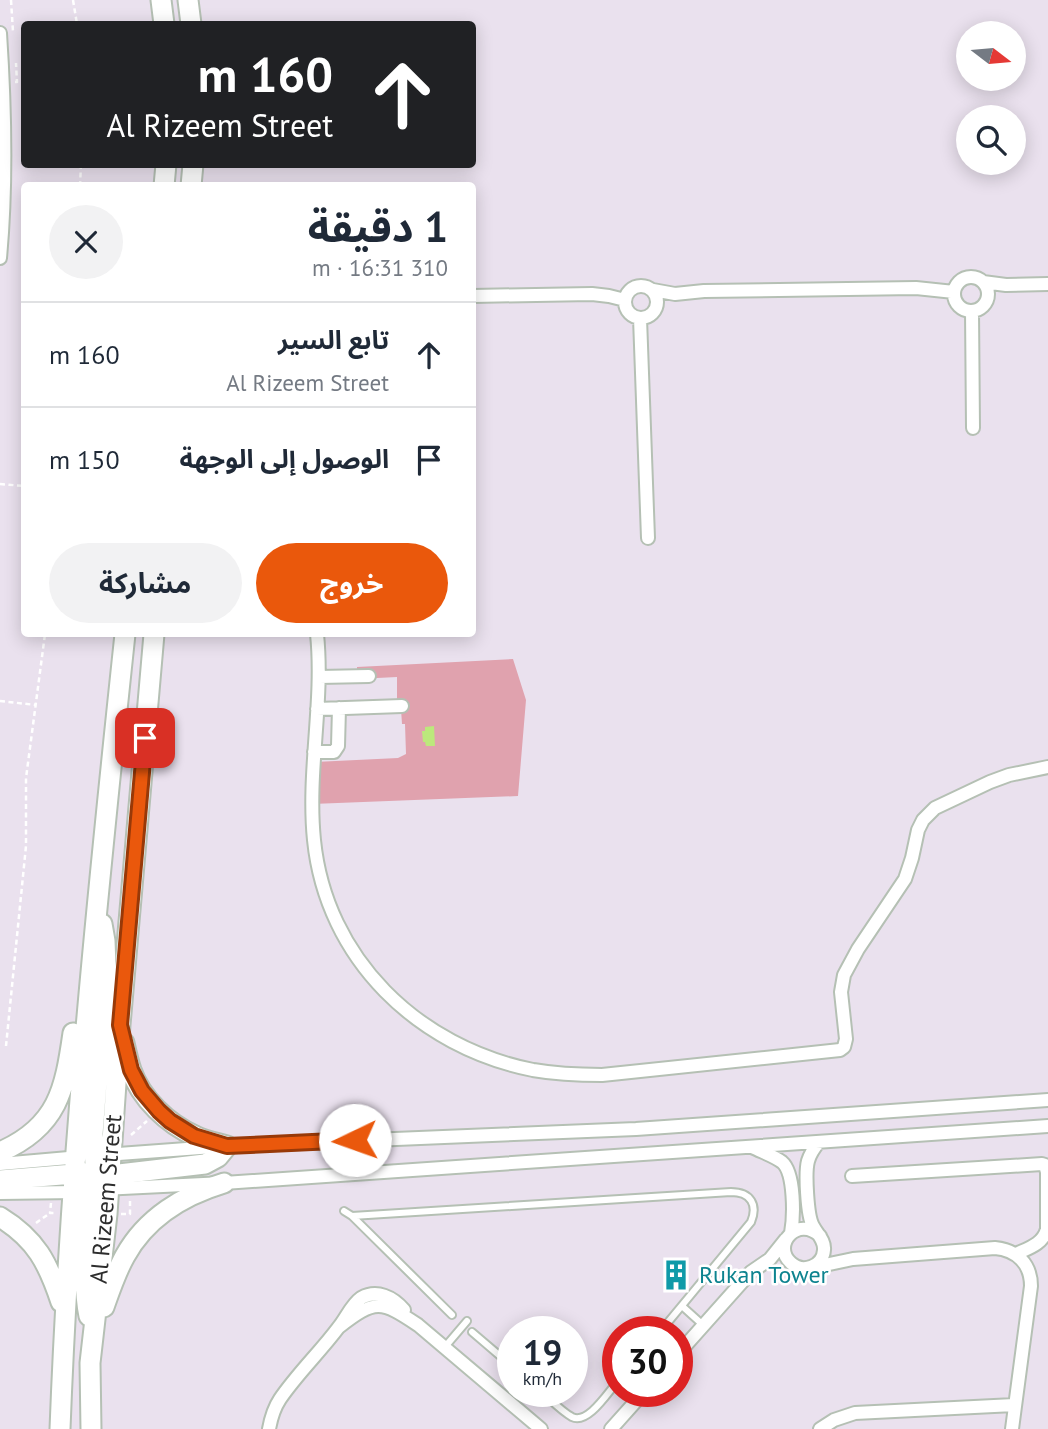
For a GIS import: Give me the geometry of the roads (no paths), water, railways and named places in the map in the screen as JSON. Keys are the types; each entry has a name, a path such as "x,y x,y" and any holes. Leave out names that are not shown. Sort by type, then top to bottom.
{"street":[{"path":"161,0 164,21"},
{"path":"188,0 191,21"},
{"path":"0,33 5,138 0,258"},
{"path":"975,277 983,282 988,289 984,306 967,311 958,306 954,297 957,283 965,278 975,277"},
{"path":"983,282 1048,284"},
{"path":"988,298 1013,285"},
{"path":"682,293 669,299 644,318 631,314 625,305 628,292 636,286 667,293 916,288 954,292"},
{"path":"653,290 657,307"},
{"path":"476,296 592,294 625,300"},
{"path":"972,311 973,428"},
{"path":"639,318 648,538"},
{"path":"93,1174 88,1001 125,637"},
{"name":"Al Rizeem Street","path":"60,1429 64,1312 120,1025 154,637"},
{"path":"317,637 319,677 312,821 321,882 344,937 377,985 416,1019 470,1050 534,1070 579,1075 624,1073 844,1047 845,1020 841,1002 844,975 858,948 905,879 923,820 935,808 990,782 1048,767"},
{"path":"319,677 369,676"},
{"path":"317,709 402,706"},
{"path":"314,752 334,752 337,748 339,708"},
{"path":"94,1334 85,1292 93,1134 106,966 105,941 96,907"},
{"path":"0,1152 35,1131 54,1107 66,1080 77,1015 88,1001"},
{"path":"120,1025 131,1070 142,1091 159,1111 194,1136 227,1146 636,1129 1048,1100"},
{"path":"0,1164 93,1174 224,1183 1048,1126"},
{"path":"810,1268 822,1258 824,1250 822,1239 808,1215 808,1158 819,1142"},
{"path":"0,1180 131,1172 205,1164 218,1157 227,1146"},
{"path":"752,1147 781,1161 789,1174 793,1214 784,1247 789,1261 795,1266"},
{"path":"852,1175 1042,1164 1047,1168 1047,1229 1040,1242 1016,1254"},
{"path":"0,1193 93,1174"},
{"path":"91,1429 90,1363 94,1334 124,1256 144,1229 166,1210 224,1183"},
{"path":"0,1217 33,1243 48,1266 64,1312"},
{"path":"693,1337 751,1272 770,1259 789,1236 803,1228 815,1231 843,1258 853,1259"},
{"path":"761,1266 782,1263 810,1268 853,1259 995,1248 1016,1254 1029,1271 1031,1286 1012,1429"},
{"path":"269,1429 272,1414 280,1399 339,1327 355,1303 361,1298 376,1294 397,1302 444,1348 541,1429"},
{"path":"820,1429 834,1420 855,1413 1014,1405"},
{"path":"611,1429 631,1407"}],"lane":[{"path":"352,1216 731,1192 747,1195 754,1209 751,1222 674,1316"},
{"path":"344,1211 452,1315"},
{"path":"682,1306 703,1325"},
{"path":"444,1348 467,1321"},
{"path":"472,1332 497,1353"},
{"path":"560,1407 570,1416 581,1418 590,1413 602,1399"}],"place":[{"name":"Rukan Tower","path":"676,1275"}]}
